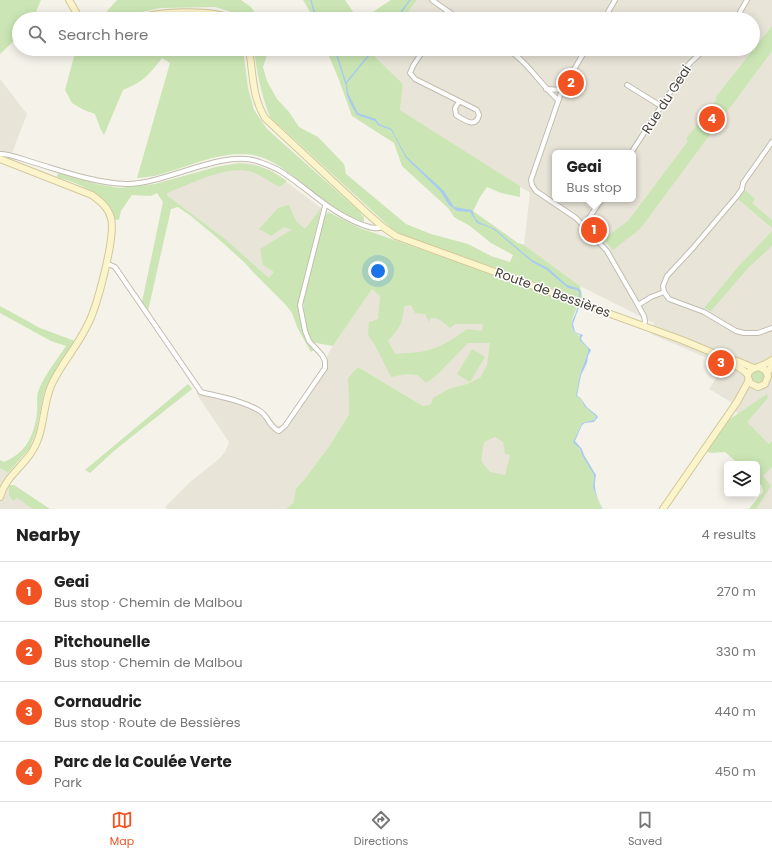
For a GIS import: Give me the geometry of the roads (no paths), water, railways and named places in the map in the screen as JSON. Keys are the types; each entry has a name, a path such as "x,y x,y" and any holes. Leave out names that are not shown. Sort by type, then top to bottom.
{"main road":[{"path":"69,0 76,12"},
{"name":"Route de Bessières","path":"250,56 257,104 265,118 383,227 396,236 644,325 723,358 744,371 748,377"},
{"path":"0,159 92,195 103,203 109,213 112,225 111,240 94,312 87,327 53,380 44,405 39,438 31,453 7,481 0,497"},
{"name":"Route de Bessières","path":"723,358 757,367"},
{"path":"663,509 737,402 751,369 772,360"},
{"path":"737,402 755,386 760,386 766,382 768,376 767,373 772,366"},
{"path":"757,367 762,368 767,373"},
{"path":"748,377 750,383 755,386"},
{"path":"766,382 772,386"}],"street":[{"path":"432,0 447,12"},
{"path":"608,12 615,0"},
{"path":"740,12 747,0"},
{"path":"419,56 410,73 415,78 477,110 479,115 478,120 474,123 470,123 456,115 455,108 459,102"},
{"path":"517,56 546,89 558,100"},
{"path":"582,56 562,90 558,100 531,180 532,185 541,196 576,218 584,225 607,251 644,316 644,325"},
{"name":"Rue du Geai","path":"633,150 684,71 698,56"},
{"path":"627,85 661,106"},
{"path":"546,89 562,90"},
{"path":"772,142 743,183 742,189 737,196 693,248 666,276 663,286 664,292 669,299 704,312 736,330 744,333 758,333 772,328"},
{"path":"0,154 92,179 127,184 159,178 224,161 245,158 267,164 281,172 325,206 351,220 377,228 383,227"},
{"path":"584,225 600,202"},
{"path":"106,263 115,267 201,392 239,401 253,407 267,416 274,427 279,431 285,426 325,368 325,361 322,355 309,341 305,331 300,304 325,206"},
{"path":"638,305 651,297 664,292"}],"water":[{"path":"347,82 348,93 358,113 376,119 379,124 392,129 407,157 444,191 454,207 472,210 475,218 479,222 495,229 532,260 548,268 567,285 580,290 581,293 578,310 573,324 575,332 583,335 581,338 582,341 591,350 581,375 577,396 581,399 576,396 580,374 588,348 580,341 580,335 574,332 572,328 579,292 568,288 547,270 532,262 491,228 477,223 470,212 457,211 449,205 440,191 406,158 391,130 378,125 375,121 357,115 346,91"},
{"path":"581,399 598,417 594,422 585,423 582,425 575,441 582,449 596,475 596,493 603,509 602,508 593,488 594,475 580,449 573,442 582,423 594,420 596,416 584,406"}],"waterway":[{"path":"311,0 314,12"},
{"path":"401,12 410,0"},
{"path":"337,56 346,84"},
{"path":"346,83 368,56"}],"place":[{"name":"Pitchounelle","path":"571,83"},
{"name":"Parc de la Coulée Verte","path":"712,119"},
{"name":"Geai","path":"594,230"},
{"name":"Cornaudric","path":"721,363"}]}
